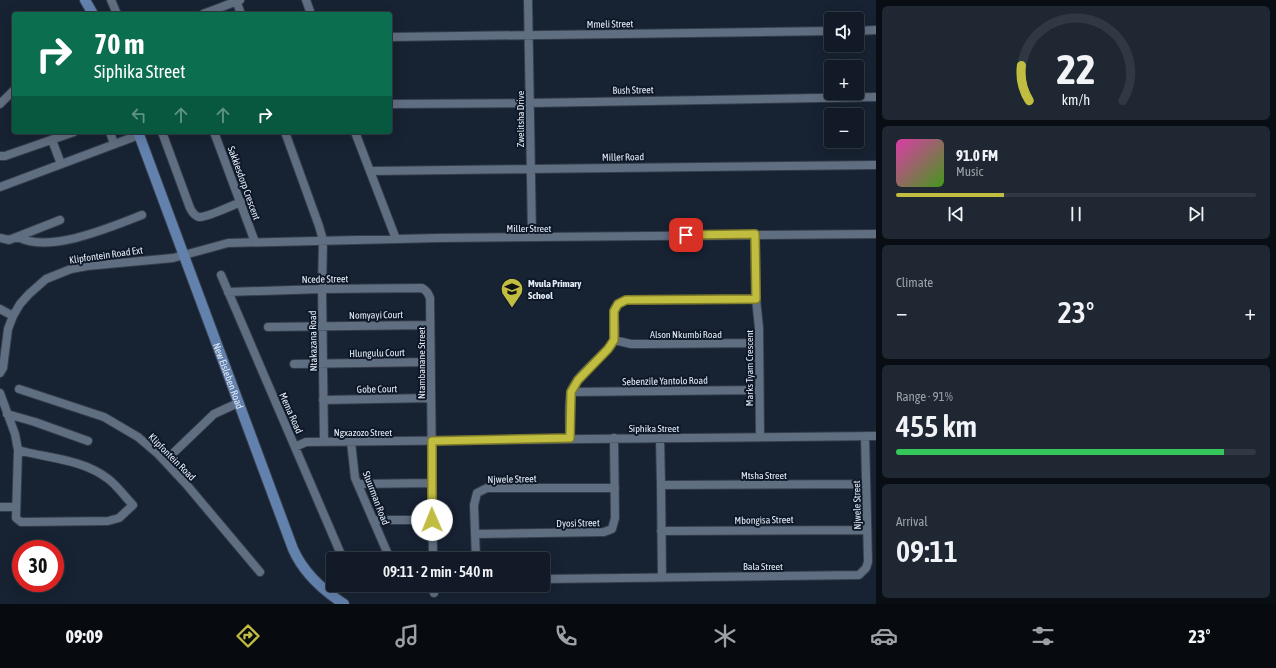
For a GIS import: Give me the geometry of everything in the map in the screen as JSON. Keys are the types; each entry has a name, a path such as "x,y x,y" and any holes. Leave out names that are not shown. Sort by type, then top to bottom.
{"main road":[{"path":"85,0 91,12"},
{"name":"New Eisleben Road","path":"139,134 295,554 307,571 322,587 344,604"}],"street":[{"path":"111,0 116,12"},
{"path":"208,12 238,0 241,12"},
{"path":"306,0 310,12"},
{"name":"Zwelitsha Drive","path":"528,0 532,237"},
{"path":"864,30 876,30"},
{"name":"Mmeli Street","path":"392,37 824,31"},
{"path":"0,104 12,92"},
{"name":"Bush Street","path":"392,104 876,97"},
{"path":"0,156 5,156 68,134"},
{"path":"111,134 114,144"},
{"path":"0,186 139,134"},
{"path":"163,134 190,208 196,216 200,217 241,202"},
{"name":"Sakkiesdorp Crescent","path":"215,134 255,242"},
{"path":"286,134 323,240"},
{"path":"356,134 396,239"},
{"path":"52,140 61,164"},
{"name":"Miller Road","path":"370,171 876,165"},
{"path":"18,236 32,242 72,239 142,215"},
{"path":"0,238 7,240 60,220"},
{"name":"Miller Street","path":"184,255 228,243 255,242 755,234 876,234"},
{"name":"Marks Tyam Crescent","path":"755,234 756,299 759,328 760,437"},
{"name":"Ntakazana Road","path":"323,240 322,289 324,442"},
{"name":"Klipfontein Road Ext","path":"0,373 3,368 7,335 13,316 20,304 46,279 58,273 87,266 169,258 184,255"},
{"name":"Mema Road","path":"221,275 340,552"},
{"name":"Ncede Street","path":"228,292 422,288"},
{"name":"Ntambanane Street","path":"422,288 426,290 430,298 433,552"},
{"path":"570,438 571,392 578,380 608,349 614,340 614,311 620,301 756,299"},
{"path":"0,309 13,316"},
{"name":"Nomyayi Court","path":"268,327 430,325"},
{"name":"Alson Nkumbi Road","path":"614,340 631,344 758,343"},
{"name":"Hlungulu Court","path":"294,364 431,362"},
{"name":"Klipfontein Road","path":"19,389 104,418 138,437 165,461 186,484 260,572"},
{"name":"Sebenzile Yantolo Road","path":"571,392 759,390"},
{"path":"0,393 15,434 18,450 16,518 21,522 114,520 119,518 132,505 113,483 93,471 58,458 35,455 18,450"},
{"name":"Gobe Court","path":"323,400 431,398"},
{"path":"165,461 214,414 238,403"},
{"path":"7,414 35,422 88,441"},
{"name":"Njwele Street","path":"863,572 868,562 865,436"},
{"name":"Siphika Street","path":"432,441 570,438 876,436"},
{"name":"Dyosi Street","path":"475,534 604,532 612,529 615,522 614,438"},
{"path":"660,438 662,576"},
{"name":"Ngxazozo Street","path":"295,447 306,442 432,441"},
{"name":"Stuurman Road","path":"351,442 355,478 387,552"},
{"path":"358,484 432,483"},
{"name":"Mtsha Street","path":"661,485 866,484"},
{"name":"Njwele Street","path":"476,552 474,505 477,492 488,488 615,488"},
{"path":"0,507 16,507"},
{"path":"373,520 432,520"},
{"name":"Mbongisa Street","path":"661,531 867,530"},
{"name":"Bala Street","path":"550,579 662,576 851,576 859,575 863,572"}],"place":[{"name":"Mvula Primary School","path":"512,308"}],"route":[{"path":"432,520 432,441 570,438 571,392 578,380 608,349 614,340 614,311 615,307 620,301 756,299 755,234 686,235"}]}
